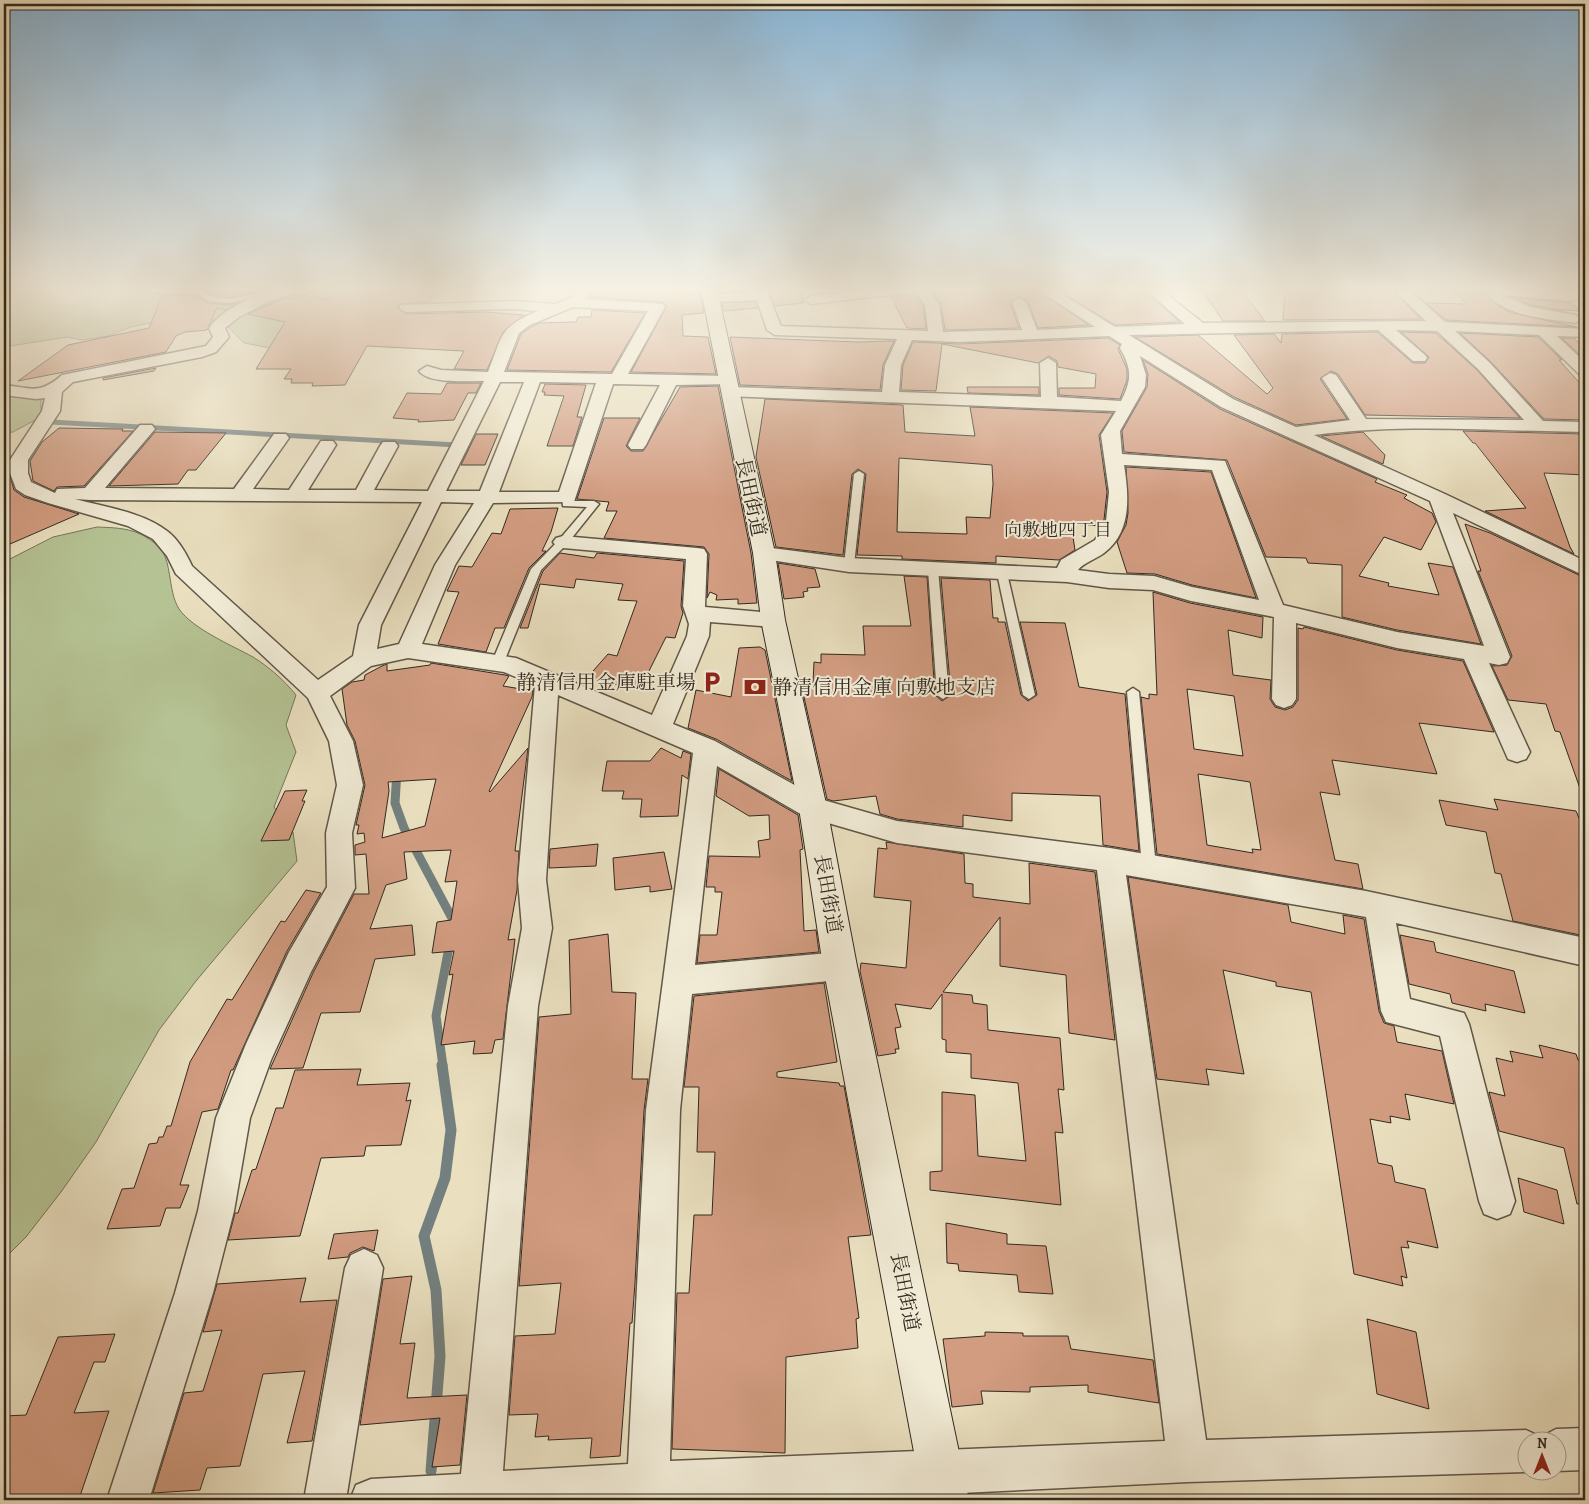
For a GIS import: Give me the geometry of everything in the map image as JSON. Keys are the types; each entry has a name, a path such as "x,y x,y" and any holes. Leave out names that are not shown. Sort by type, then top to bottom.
{"main road":[{"name":"長田街道","path":"723,359 764,553 772,620 812,808 840,966 943,1487"}],"street":[{"path":"4,390 36,394 54,391 68,378 168,359"},
{"path":"364,660 370,625 494,377 501,359"},
{"path":"21,486 90,494 567,498 612,379 625,359"},
{"path":"890,396 892,365 895,359"},
{"path":"1067,575 1068,564 1091,552 1103,542 1112,530 1119,497 1110,435 1112,427 1120,420 1137,387 1138,381 1134,359"},
{"path":"1158,359 1227,403 1438,498 1585,569"},
{"path":"1476,359 1537,424"},
{"path":"1572,359 1585,372"},
{"path":"1048,363 1049,402"},
{"path":"427,370 439,375 670,381 729,387 1127,407"},
{"path":"408,650 445,564 488,496 534,378"},
{"path":"1330,378 1361,424"},
{"path":"637,446 670,381"},
{"path":"21,486 19,460 51,410 54,391"},
{"path":"1293,433 1361,424 1537,424 1585,427"},
{"path":"90,494 146,429"},
{"path":"239,495 280,438"},
{"path":"295,495 327,445"},
{"path":"362,496 389,446"},
{"path":"1114,460 1219,465 1280,612 1284,699"},
{"path":"21,486 135,522 160,535 176,554 183,569 317,693 341,741 350,785 339,833 341,888 300,962 257,1055 233,1118 216,1211 197,1284 128,1500"},
{"path":"764,553 849,564 933,570 1067,575 1108,581 1154,583 1190,594 1280,612 1397,640 1499,656 1438,498"},
{"path":"563,542 697,554 694,606 700,624 694,648 658,729"},
{"path":"698,614 772,620"},
{"path":"317,693 364,660 408,650 508,664 706,748 812,808 897,832 1110,860 1379,908 1585,952"},
{"path":"1473,653 1517,752"},
{"path":"480,1494 515,1114 523,1006 537,928 532,880 547,681"},
{"path":"648,1484 663,1110 706,748"},
{"path":"1110,860 1188,1462"},
{"path":"1379,908 1397,1011 1453,1024 1497,1201"},
{"path":"678,981 840,966"},
{"path":"325,1500 364,1268"},
{"path":"1566,1450 1585,1449"},
{"path":"390,1500 648,1484 729,1490 943,1487 1188,1462 1516,1451"}],"lane":[{"path":"849,564 859,474"},
{"path":"498,662 536,569 563,542 594,504 566,504 567,498"},
{"path":"933,570 943,695"},
{"path":"1002,573 1029,694"},
{"path":"1133,692 1149,867"}],"green space":[{"path":"4,394 41,400 41,417 13,432 4,433"},
{"path":"97,527 128,530 150,539 166,558 175,601 185,616 203,630 259,661 281,679 296,695 286,725 296,752 274,807 293,832 297,861 196,981 159,1030 96,1142 26,1237 4,1259 4,562 53,537"}],"building":[{"path":"48,359 129,359 18,381"},
{"path":"262,359 360,359 345,385 312,386 313,383 291,383 292,379 284,379 291,369 256,369"},
{"path":"459,359 492,359 487,370 454,369"},
{"path":"511,359 618,359 611,372 507,370"},
{"path":"638,359 713,359 716,374 631,372"},
{"path":"735,359 886,359 883,365 880,390 740,385"},
{"path":"906,359 940,359 936,391 901,390 903,365"},
{"path":"1019,359 1044,359 1038,363"},
{"path":"1054,359 1123,359 1127,369 1127,380 1120,399 1059,395 1059,388 1095,388 1096,374 1058,367 1057,361"},
{"path":"1172,359 1226,359 1267,394 1273,388 1252,359 1409,359 1413,363 1425,363 1428,359 1465,359 1520,418 1365,415 1338,374 1331,371 1320,379 1347,419 1296,425 1234,397"},
{"path":"1488,359 1561,359 1559,360 1585,389 1585,420 1544,419"},
{"path":"1143,360 1220,409 1377,479 1375,482 1407,495 1404,498 1432,513 1436,522 1421,550 1384,537 1359,576 1389,583 1388,586 1439,595 1428,563 1453,567 1481,644 1397,630 1342,617 1342,565 1308,563 1306,558 1266,557 1227,460 1124,452 1122,431 1147,387 1148,374"},
{"path":"156,368 154,371 103,380 103,378"},
{"path":"447,383 481,383 476,393 468,393 454,420 418,422 419,420 393,418 407,393 441,394"},
{"path":"545,384 586,385 577,417 582,417 573,446 547,446 564,396 544,395 545,392 542,392"},
{"path":"718,386 751,553 757,603 738,604 738,599 716,600 717,595 710,592 707,598 709,554 704,547 604,538 617,511 606,511 609,502 577,499 604,418 640,418 626,446 631,451 643,451 680,387"},
{"path":"967,387 1039,387 1039,395 968,393"},
{"path":"765,399 903,405 905,432 975,436 970,407 1113,413 1099,435 1107,492 1104,520 1101,526 1071,524 1075,550 1059,560 996,556 996,563 902,559 902,556 857,555 866,474 858,469 852,474 843,555 776,547 756,457","holes":["899,458 992,465 993,484 990,518 966,517 967,534 897,532"]},
{"path":"59,428 123,429 122,431 133,431 84,486 57,487 54,491 33,481 30,461 42,442"},
{"path":"1463,431 1585,434 1585,475 1544,473 1574,554 1485,511 1526,508 1475,443"},
{"path":"155,432 226,433 196,470 188,470 178,484 109,486"},
{"path":"1363,432 1385,455 1383,464 1321,436"},
{"path":"476,434 498,434 485,465 461,465"},
{"path":"1126,467 1211,472 1256,598 1192,585 1155,574 1127,573 1117,542 1126,525 1128,513"},
{"path":"8,469 14,490 24,497 79,514 10,544 4,533 4,473"},
{"path":"558,508 551,532 542,551 546,551 529,568 504,628 495,628 486,652 438,644 459,592 447,591 459,566 472,567 492,533 501,534 510,509"},
{"path":"1465,524 1490,533 1583,577 1585,590 1585,794 1582,794 1560,732 1555,731 1546,704 1508,700 1492,666 1507,665 1512,656 1478,571 1481,571"},
{"path":"560,553 594,558 597,553 684,561 681,606 683,613 675,638 666,637 640,689 586,679 608,654 617,656 637,601 618,600 623,584 576,579 574,588 540,584 528,628 520,628 543,571"},
{"path":"778,563 815,569 820,587 807,588 808,591 803,592 804,597 784,599"},
{"path":"904,576 927,577 935,695 942,701 951,695 941,578 990,580 993,618 998,618 998,622 1005,622 1021,695 1028,701 1037,695 1020,622 1065,623 1079,687 1125,694 1139,851 1103,845 1100,796 1012,793 1012,821 963,815 963,827 897,819 880,814 876,796 833,801 827,799 801,684 813,683 814,662 821,663 821,654 865,655 863,626 911,626"},
{"path":"1153,592 1190,603 1263,617 1262,638 1228,630 1233,675 1271,680 1270,699 1275,707 1285,710 1293,707 1298,700 1298,628 1303,629 1304,627 1397,650 1463,661 1494,732 1419,723 1437,774 1332,760 1340,795 1320,792 1335,860 1358,864 1363,889 1157,854 1141,697 1149,699 1149,694 1157,695","holes":["1187,689 1234,696 1243,756 1194,749","1198,774 1250,782 1261,850 1252,849 1253,853 1207,845"]},
{"path":"760,647 765,650 792,781 716,739 688,728 696,690 731,697 739,648"},
{"path":"431,663 509,676 503,686 533,691 532,697 489,791 528,748 515,851 519,851 517,890 508,940 515,939 503,1039 495,1040 492,1053 473,1054 475,1041 441,1045 453,974 449,975 454,951 432,953 437,922 451,920 457,881 445,882 451,850 404,852 407,879 386,885 370,929 412,925 415,955 375,959 360,1012 321,1013 303,1068 270,1069 313,973 354,894 369,894 366,854 355,855 355,845 365,842 364,833 357,834 359,825 356,825 365,785 355,741 347,725 342,689 352,682 364,680 365,675 387,664 387,671 430,665","holes":["436,779 425,826 382,838 389,791 388,782"]},
{"path":"661,748 681,758 683,751 691,754 688,779 682,775 678,816 640,817 642,799 622,799 624,791 602,791 607,761 650,761"},
{"path":"719,769 798,815 803,849 800,850 804,931 816,930 819,952 697,963 700,935 717,935 722,892 715,892 715,887 706,887 709,856 760,857 758,841 770,839 769,815 749,816 716,796"},
{"path":"307,790 302,801 305,801 289,840 261,841 285,791"},
{"path":"1494,799 1576,811 1585,832 1585,936 1513,921 1501,874 1495,873 1486,832 1446,825 1439,800 1498,810"},
{"path":"886,842 964,854 965,883 973,884 973,897 1030,904 1029,863 1095,872 1115,1040 1069,1033 1066,975 1000,966 1000,917 943,992 972,995 973,1003 987,1005 988,1030 1060,1038 1064,1090 1058,1089 1063,1133 1055,1132 1061,1205 930,1190 930,1172 942,1171 942,1092 975,1095 978,1156 1026,1161 1018,1083 971,1078 971,1054 946,1052 946,1040 942,1039 942,994 931,1009 895,1004 901,1027 895,1028 899,1049 895,1049 896,1053 878,1056 860,971 861,963 906,968 911,901 874,897 878,848 887,849"},
{"path":"598,844 596,866 549,868 550,849"},
{"path":"664,852 672,889 650,892 650,886 615,890 613,858"},
{"path":"1128,877 1288,905 1291,922 1345,934 1343,915 1364,919 1379,1011 1384,1023 1394,1026 1397,1042 1442,1051 1454,1104 1405,1094 1410,1120 1390,1116 1391,1123 1370,1119 1378,1163 1392,1166 1395,1182 1425,1189 1438,1248 1407,1241 1409,1248 1401,1247 1407,1278 1401,1276 1403,1286 1354,1274 1311,992 1276,986 1276,982 1223,970 1244,1074 1206,1069 1209,1085 1157,1079"},
{"path":"306,890 321,893 287,951 233,1070 231,1070 218,1109 202,1112 180,1185 189,1185 180,1208 166,1208 160,1226 107,1229 122,1189 134,1188 149,1144 157,1143 159,1137 163,1137 167,1126 171,1126 190,1062 227,999 232,1000 281,921 285,922"},
{"path":"608,934 612,992 636,993 632,1079 648,1079 644,1110 635,1283 632,1323 630,1323 620,1456 590,1458 592,1438 548,1440 549,1436 535,1437 538,1414 509,1415 515,1336 555,1334 561,1283 519,1286 539,1017 571,1014 569,940"},
{"path":"1400,935 1434,942 1436,952 1514,971 1525,1013 1485,1004 1486,1011 1452,1003 1450,994 1409,984"},
{"path":"824,983 837,1062 777,1072 777,1077 839,1083 840,1086 844,1086 871,1235 848,1237 859,1318 856,1319 858,1348 786,1357 785,1453 672,1449 677,1293 689,1293 694,1215 712,1215 715,1152 697,1152 699,1087 684,1087 694,996"},
{"path":"1539,1045 1576,1054 1578,1060 1585,1062 1585,1203 1577,1204 1564,1148 1499,1131 1489,1092 1505,1096 1496,1058 1513,1062 1510,1051 1543,1058"},
{"path":"361,1069 357,1085 410,1083 406,1101 411,1100 401,1145 366,1146 364,1156 321,1158 300,1236 228,1240 235,1213 238,1213 252,1170 256,1169 276,1108 283,1108 295,1070"},
{"path":"1518,1178 1557,1190 1564,1224 1524,1212"},
{"path":"946,1223 1007,1234 1007,1244 1046,1246 1053,1294 1019,1292 1017,1275 959,1271 958,1264 947,1263"},
{"path":"378,1230 374,1251 363,1247 350,1253 348,1257 328,1259 334,1234"},
{"path":"412,1276 400,1344 415,1343 407,1398 467,1395 460,1465 432,1467 440,1418 360,1425 383,1279"},
{"path":"306,1278 300,1302 337,1300 312,1441 287,1443 305,1371 263,1374 240,1466 207,1468 200,1490 153,1493 184,1393 203,1391 222,1330 203,1332 217,1284"},
{"path":"1367,1319 1416,1332 1429,1409 1377,1394"},
{"path":"985,1332 1023,1333 1023,1336 1068,1336 1071,1349 1153,1360 1159,1403 1088,1392 1088,1385 1030,1387 1030,1392 981,1391 983,1404 952,1407 943,1339 985,1336"},
{"path":"115,1334 105,1362 94,1362 74,1413 109,1411 79,1499 32,1500 35,1495 4,1495 4,1416 26,1415 58,1337"}],"waterway":[{"path":"51,422 457,445"},
{"path":"397,771 395,803 404,828 454,922 453,926"},
{"path":"443,1066 436,1016 450,942"},
{"path":"431,1471 440,1356 436,1290 424,1236 445,1178 451,1130 442,1065"}],"place":[{"name":"静清信用金庫駐車場","path":"712,682"},
{"name":"静清信用金庫 向敷地支店","path":"755,687"}],"district":[{"name":"向敷地四丁目","path":"1058,530"}]}
